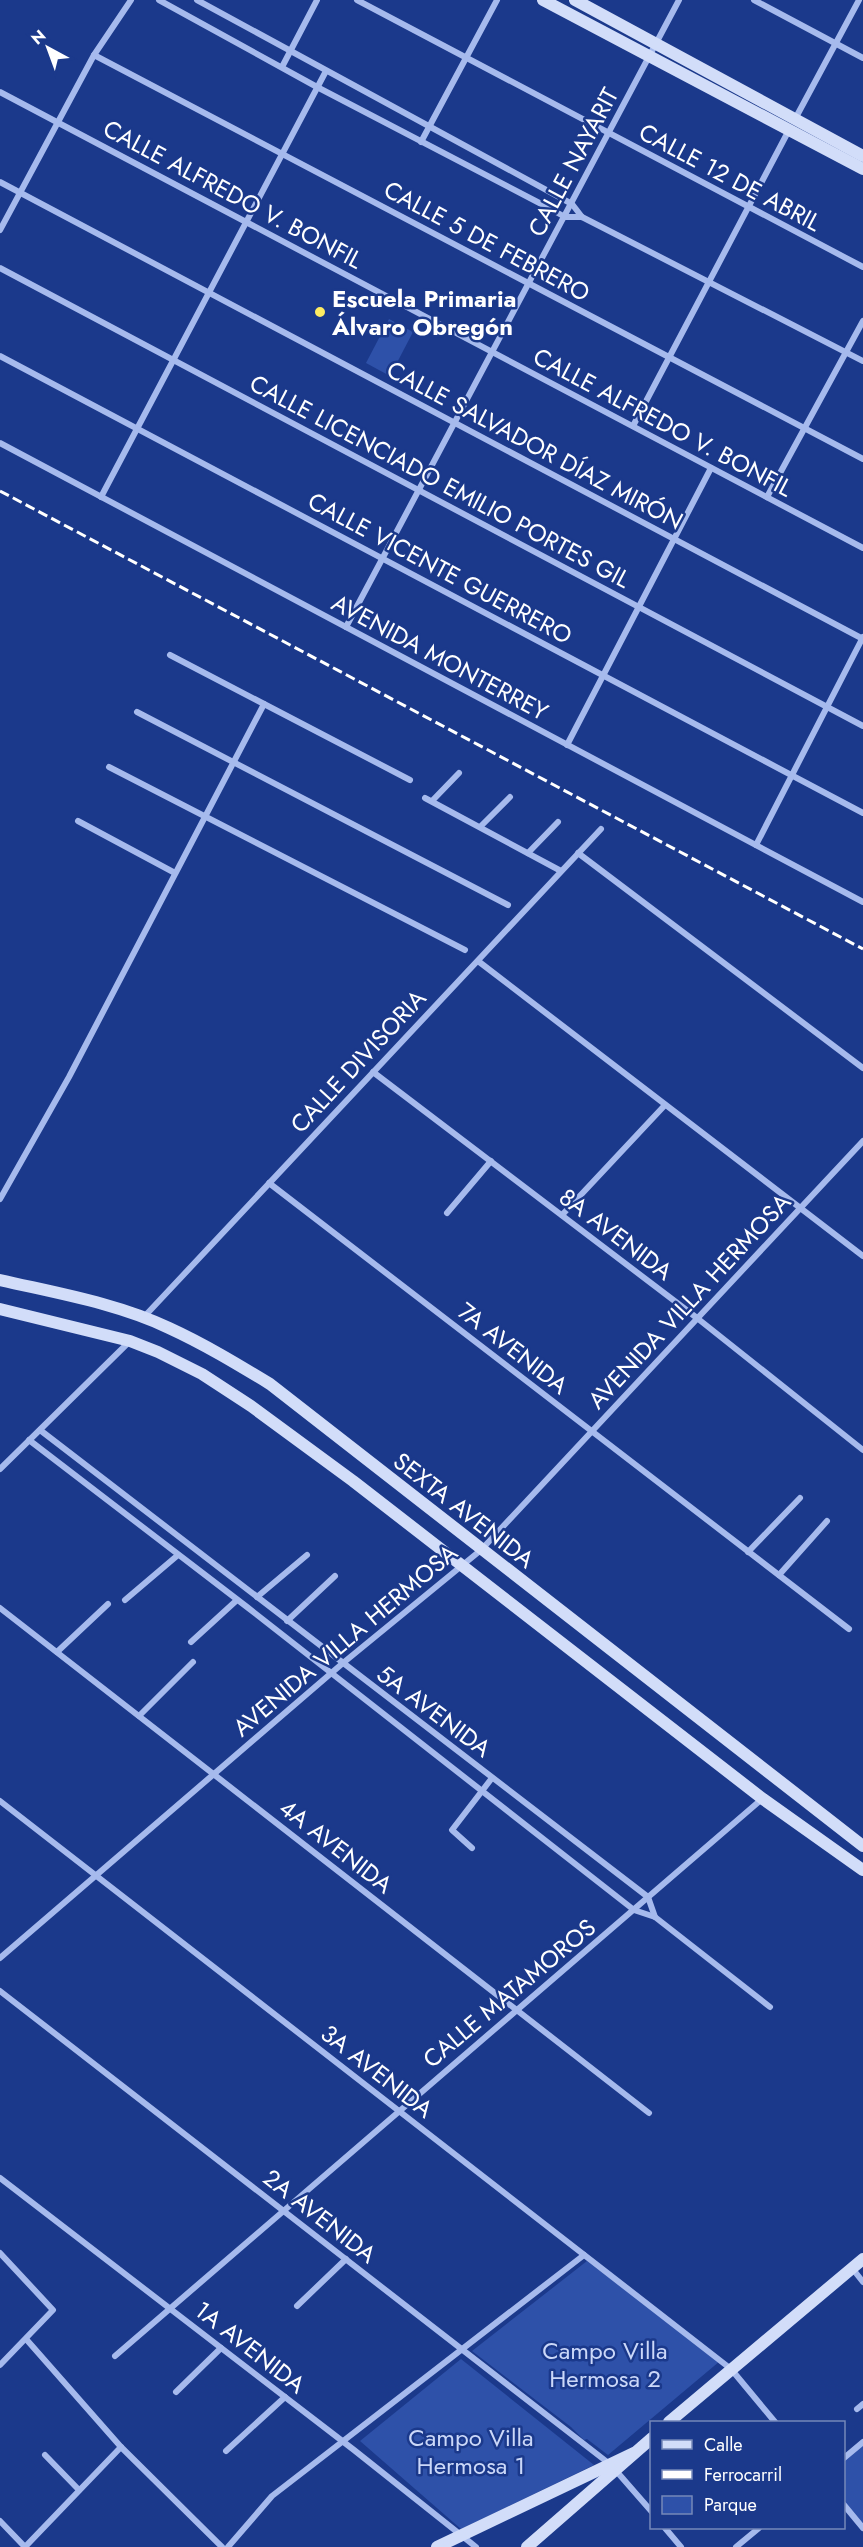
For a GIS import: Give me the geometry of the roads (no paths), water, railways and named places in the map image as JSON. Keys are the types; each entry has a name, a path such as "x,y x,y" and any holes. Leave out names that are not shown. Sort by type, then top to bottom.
{"main road":[{"path":"543,0 650,57 792,125 863,156"},
{"path":"575,0 656,43 863,170"},
{"name":"SEXTA AVENIDA","path":"0,1280 97,1303 142,1318 177,1332 270,1384 863,1846"},
{"name":"SEXTA AVENIDA","path":"2,1311 130,1341 202,1374 251,1406 353,1481 763,1799 863,1870"},
{"path":"670,2421 863,2259"},
{"path":"527,2547 614,2468 650,2439"},
{"path":"436,2547 614,2468"}],"street":[{"path":"0,230 94,56 131,0"},
{"path":"159,0 317,87 565,217 582,217"},
{"path":"197,0 572,204 582,217 863,361"},
{"path":"282,67 317,0"},
{"name":"CALLE 12 DE ABRIL","path":"357,0 863,267"},
{"path":"421,142 497,0"},
{"name":"CALLE NAYARIT","path":"346,627 679,0"},
{"path":"754,0 863,58"},
{"path":"633,426 858,0"},
{"name":"CALLE 5 DE FEBRERO","path":"94,56 863,459"},
{"path":"101,497 326,71"},
{"name":"CALLE ALFREDO V. BONFIL","path":"0,92 248,221 863,548"},
{"name":"CALLE SALVADOR DÍAZ MIRÓN","path":"0,182 863,638"},
{"name":"CALLE LICENCIADO EMILIO PORTES GIL","path":"0,268 863,726"},
{"path":"767,497 863,321"},
{"name":"CALLE VICENTE GUERRERO","path":"0,356 863,813"},
{"name":"AVENIDA MONTERREY","path":"0,443 863,902"},
{"path":"567,745 711,468"},
{"path":"756,845 863,638"},
{"path":"170,655 410,780"},
{"path":"0,1199 69,1077 264,704"},
{"path":"137,712 508,905"},
{"path":"109,767 465,950"},
{"path":"432,801 459,773"},
{"path":"480,827 510,797"},
{"path":"425,798 561,871"},
{"path":"78,822 175,873"},
{"path":"528,853 558,822"},
{"name":"CALLE DIVISORIA","path":"142,1318 601,829"},
{"path":"578,853 863,1068"},
{"path":"478,961 863,1256"},
{"name":"8A AVENIDA","path":"374,1072 697,1318 863,1450"},
{"path":"562,1215 665,1105"},
{"name":"AVENIDA VILLA HERMOSA","path":"0,1958 343,1663 482,1550 863,1141"},
{"path":"447,1213 491,1161"},
{"name":"7A AVENIDA","path":"269,1183 849,1629"},
{"path":"0,1469 130,1341"},
{"name":"5A AVENIDA","path":"40,1430 648,1897"},
{"name":"5A AVENIDA","path":"29,1440 332,1673 634,1910 655,1917 770,2007"},
{"path":"748,1552 800,1498"},
{"path":"136,1522 146,1512"},
{"path":"779,1575 827,1521"},
{"path":"187,1562 197,1551"},
{"path":"125,1600 178,1555"},
{"path":"257,1598 307,1556"},
{"path":"287,1621 336,1576"},
{"path":"191,1642 237,1600"},
{"path":"57,1652 108,1604"},
{"name":"4A AVENIDA","path":"0,1608 649,2113"},
{"path":"139,1716 193,1662"},
{"path":"472,1848 452,1830 492,1778"},
{"name":"CALLE MATAMOROS","path":"115,2356 763,1799"},
{"name":"3A AVENIDA","path":"0,1801 731,2369 773,2421"},
{"path":"648,1897 655,1917"},
{"name":"2A AVENIDA","path":"0,1991 614,2468 650,2511"},
{"name":"1A AVENIDA","path":"0,2178 476,2547"},
{"path":"0,2253 53,2310 0,2366"},
{"path":"228,2547 267,2501 584,2255"},
{"path":"297,2306 346,2259"},
{"path":"852,2268 863,2282"},
{"path":"26,2339 121,2447 222,2547"},
{"path":"176,2392 221,2348"},
{"path":"226,2451 285,2397"},
{"path":"857,2409 863,2404"},
{"path":"845,2456 863,2442"},
{"path":"0,2521 25,2547 121,2447"},
{"path":"45,2455 79,2490"},
{"path":"845,2507 863,2528"},
{"path":"666,2529 681,2547"},
{"path":"736,2547 758,2529"}],"railway":[{"path":"0,491 863,949"}],"place":[{"name":"Escuela Primaria Álvaro Obregón","path":"320,312"}],"park label":[{"name":"Campo Villa Hermosa 2","path":"605,2364"},
{"name":"Campo Villa Hermosa 1","path":"471,2451"}]}
